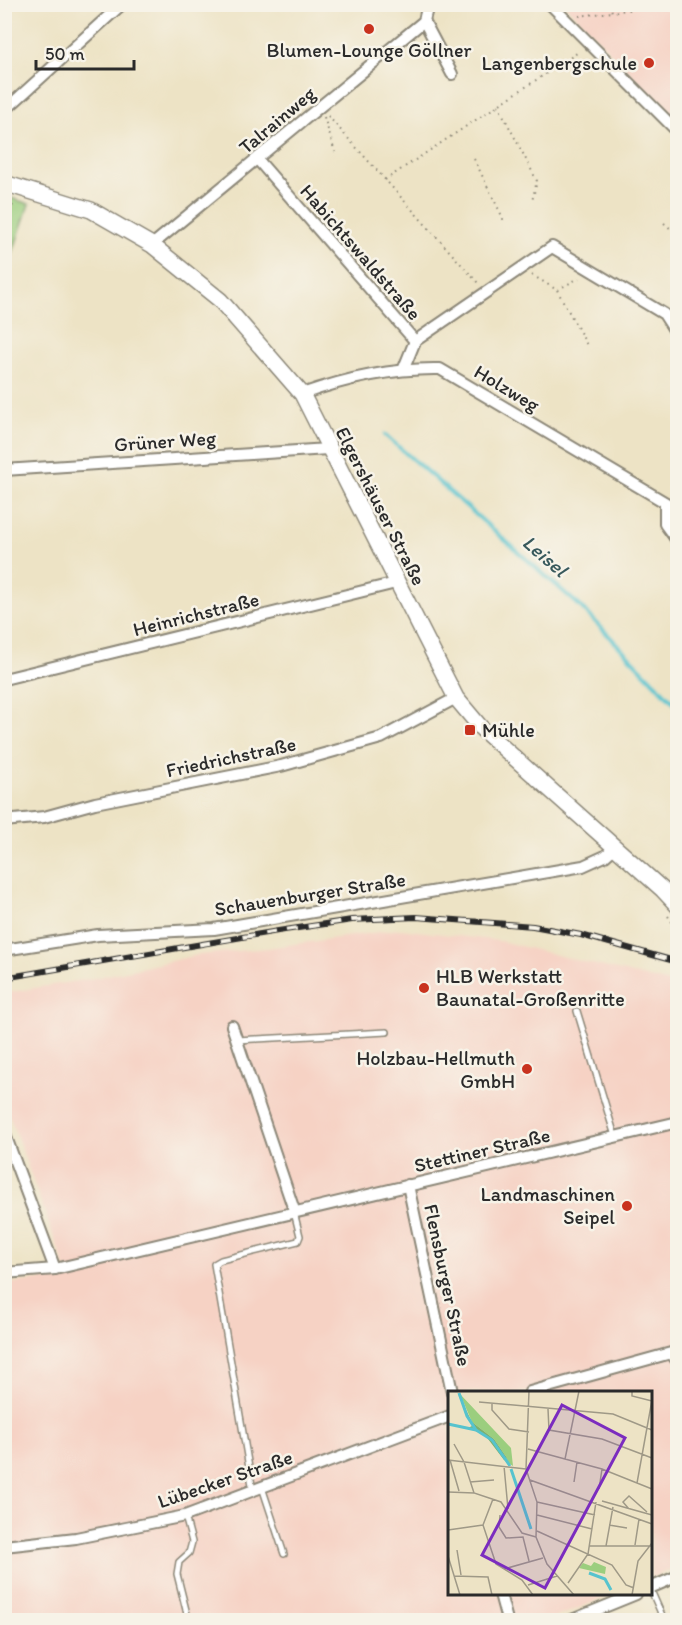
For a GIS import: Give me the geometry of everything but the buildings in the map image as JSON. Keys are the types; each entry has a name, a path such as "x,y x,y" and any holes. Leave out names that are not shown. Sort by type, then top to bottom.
{"street":[{"path":"4,111 122,4"},
{"path":"428,4 424,21 452,74"},
{"path":"550,4 678,132"},
{"name":"Talrainweg","path":"152,245 424,21"},
{"name":"Habichtswaldstraße","path":"258,160 415,341 552,247 664,314 678,336"},
{"name":"Elgershäuser Straße","path":"4,183 92,210 152,245 220,300 302,394 456,698 482,729 663,890 678,906"},
{"path":"404,368 415,341"},
{"name":"Holzweg","path":"302,394 328,385 404,368 440,369 665,505 678,510"},
{"name":"Grüner Weg","path":"4,470 328,449"},
{"path":"665,505 665,524 678,542"},
{"name":"Heinrichstraße","path":"4,679 396,583"},
{"name":"Friedrichstraße","path":"4,821 44,817 95,804 292,763 381,738 456,698"},
{"name":"Schauenburger Straße","path":"4,950 98,935 214,929 583,866 605,856 614,848"},
{"path":"232,1026 294,1210"},
{"name":"Stettiner Straße","path":"4,1273 55,1269 294,1210 678,1122"},
{"path":"4,1132 55,1269"},
{"name":"Flensburger Straße","path":"408,1185 453,1391"},
{"path":"534,1391 671,1353 677,1360"},
{"name":"Lübecker Straße","path":"4,1546 76,1538 185,1516 448,1417"},
{"path":"652,1588 678,1576"},
{"path":"501,1595 507,1620"},
{"path":"572,1620 631,1595"}],"lane":[{"path":"577,1011 615,1138"},
{"path":"237,1040 387,1032"},
{"path":"284,1554 257,1489 214,1264 220,1260 298,1241 300,1236 294,1210"},
{"path":"185,1516 192,1542 189,1553 178,1562 177,1574 187,1614"},
{"path":"652,1591 663,1620"}],"path":[{"path":"610,4 612,12"},
{"path":"634,4 634,9"},
{"path":"563,18 672,4"},
{"path":"385,180 589,45"},
{"path":"498,105 537,181 532,201"},
{"path":"321,107 335,152"},
{"path":"321,107 486,292"},
{"path":"474,159 503,221"},
{"path":"4,215 15,204 22,188"},
{"path":"664,223 678,235"},
{"path":"519,269 557,290 588,347"},
{"path":"557,290 592,271"}],"shaded area":[{"name":"Langenbergschule","path":"565,5 677,5 677,122"},
{"path":"400,929 500,941 677,985 677,1567 652,1578 652,1391 448,1391 448,1595 612,1595 549,1620 5,1620 5,1284 68,1276 5,1104 5,993 95,978 198,955 268,948"}],"green space":[{"path":"4,196 29,204 5,276"}],"waterway":[{"name":"Leisel","path":"385,435 581,607 678,707"}],"railway":[{"path":"4,978 352,920 416,917 533,926 581,935 678,962"}],"place":[{"name":"Blumen-Lounge Göllner","path":"369,29"},
{"name":"Langenbergschule","path":"649,63"},
{"name":"Mühle","path":"470,730"},
{"name":"HLB Werkstatt Baunatal-Großenritte","path":"424,988"},
{"name":"Holzbau-Hellmuth GmbH","path":"527,1069"},
{"name":"Landmaschinen Seipel","path":"627,1206"}]}
